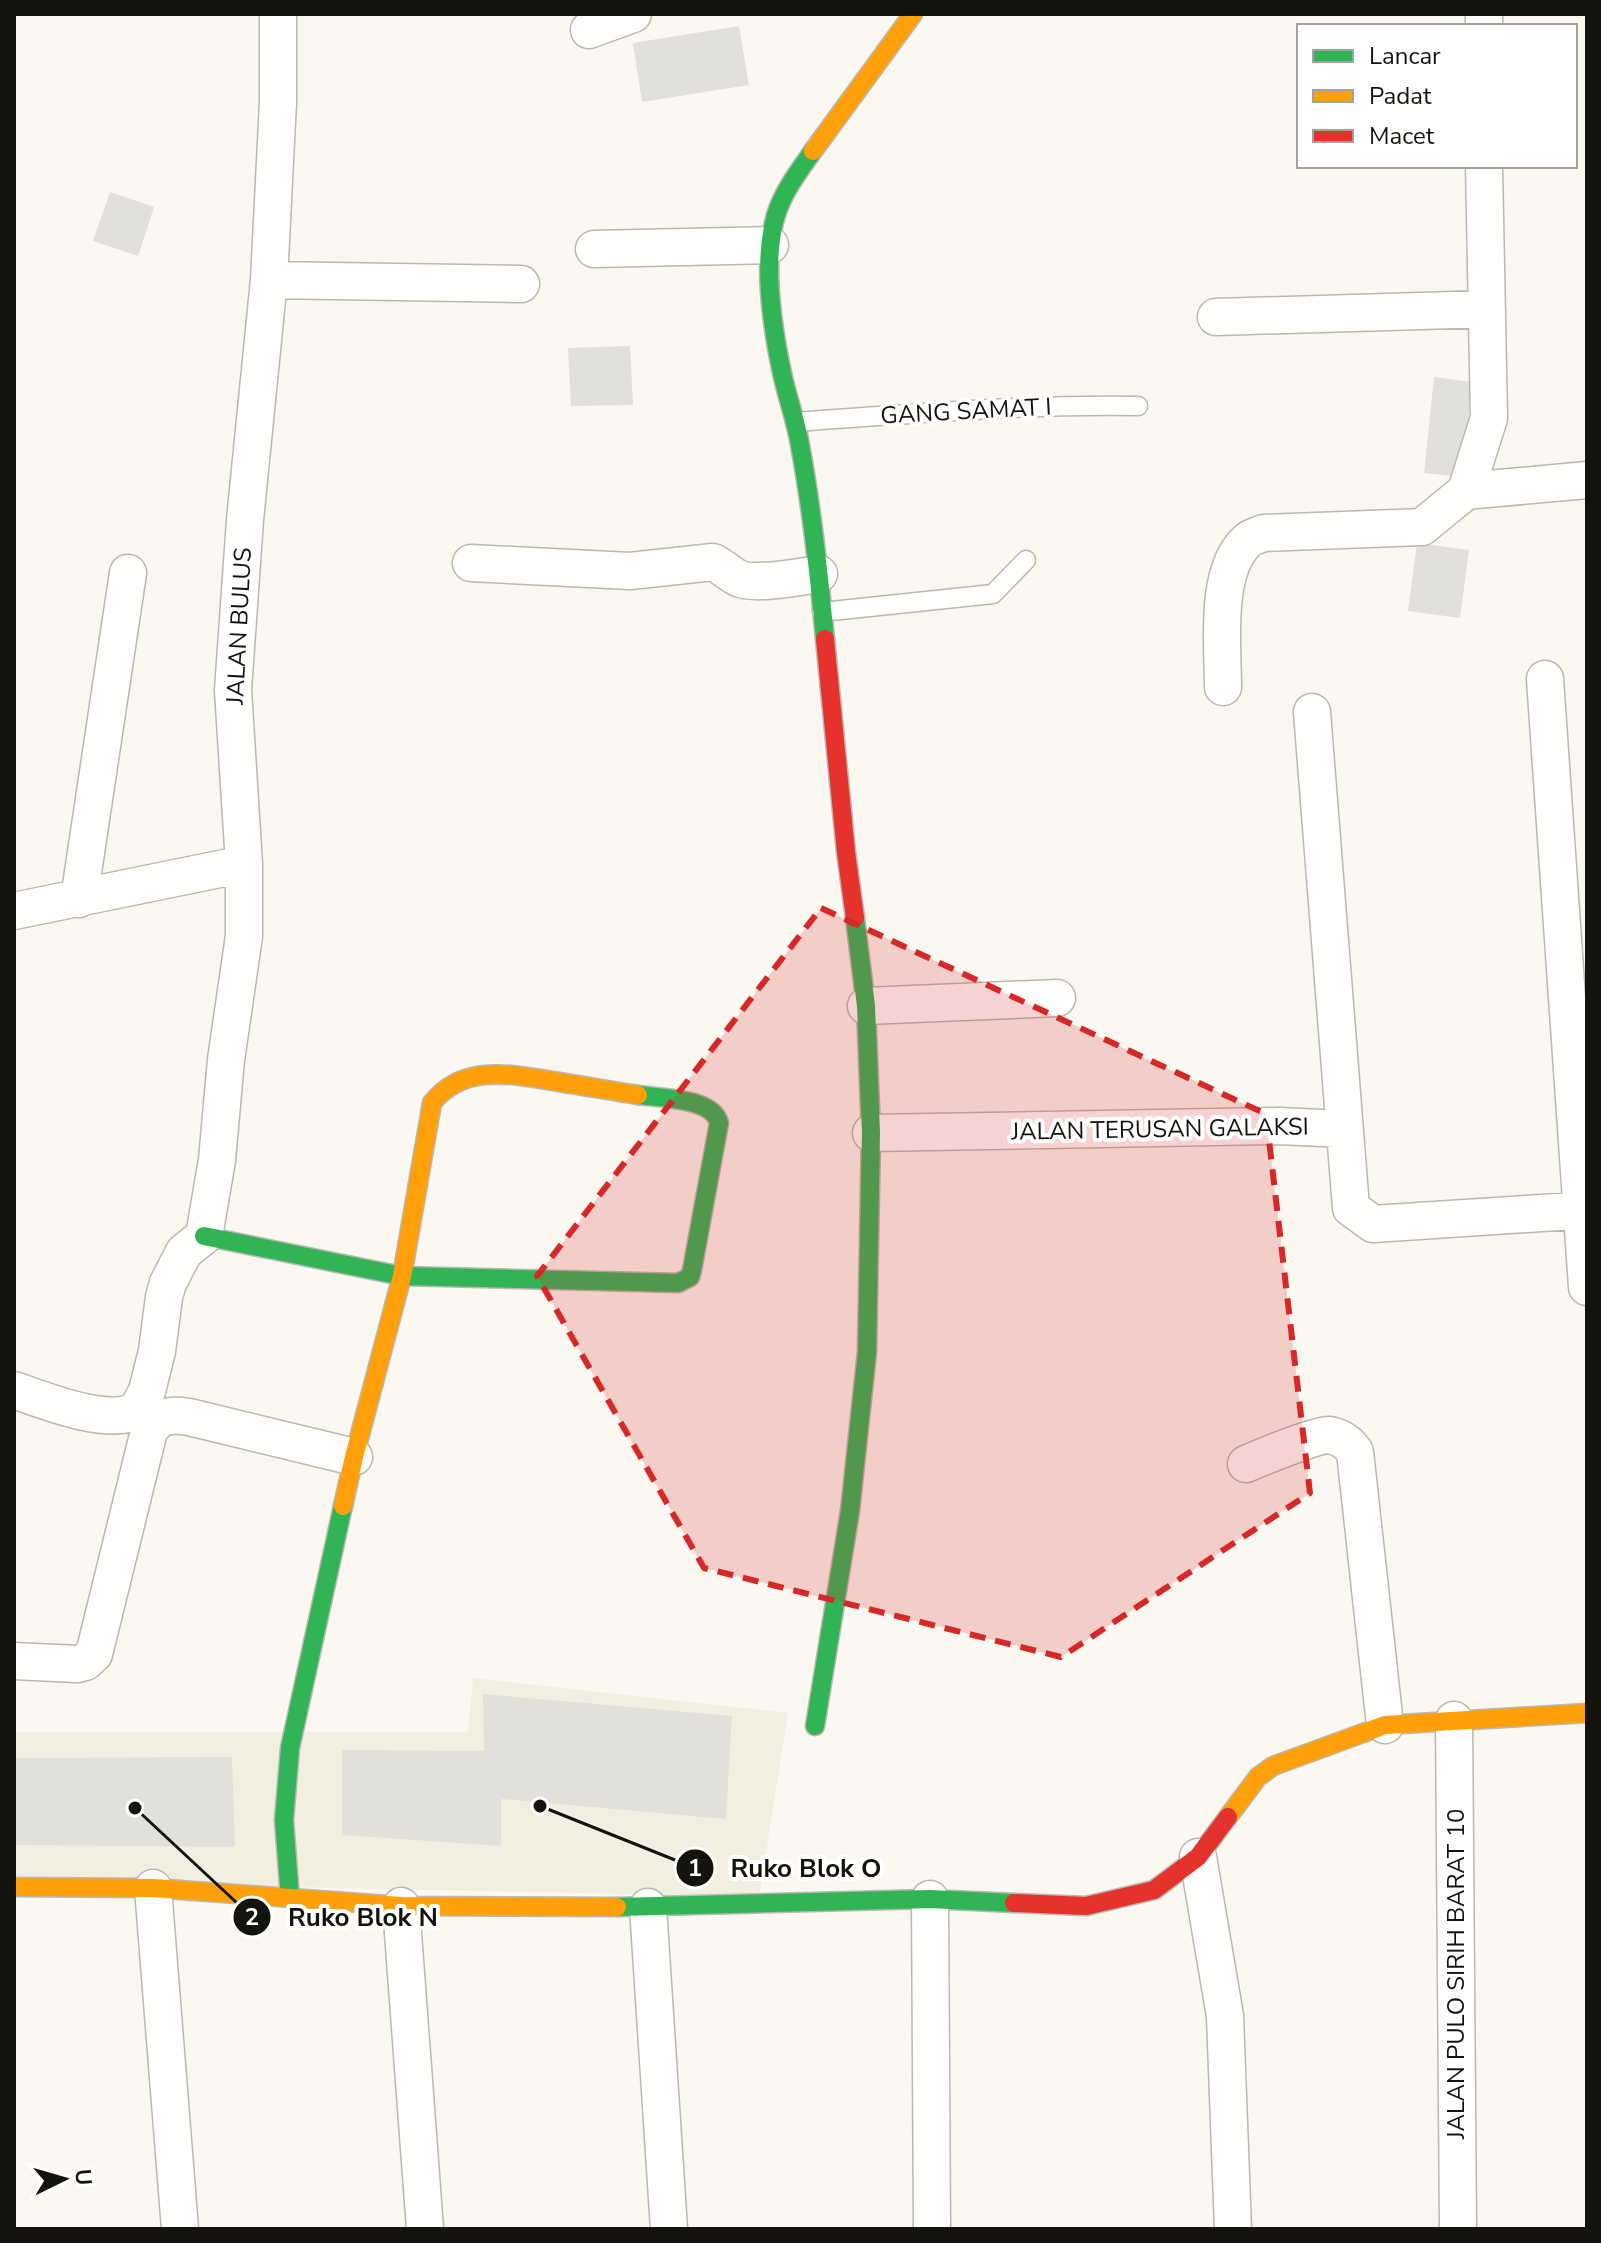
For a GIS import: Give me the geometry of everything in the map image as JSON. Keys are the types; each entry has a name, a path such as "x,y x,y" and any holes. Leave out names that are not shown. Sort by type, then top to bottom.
{"street":[{"name":"JALAN BULUS","path":"204,1236 217,1160 226,1060 244,936 244,864 233,690 245,520 269,280 278,102 278,14"},
{"path":"589,30 633,14"},
{"path":"815,1726 850,1511 867,1352 871,1133 866,1006 846,852 819,574 802,455 782,372 773,315 769,257 776,214 794,177 913,14"},
{"path":"1223,687 1226,577 1248,539 1264,533 1422,527 1466,491 1489,418 1484,168"},
{"path":"594,249 770,245"},
{"path":"269,280 521,284"},
{"path":"1216,317 1487,309"},
{"path":"1466,491 1587,480"},
{"path":"471,563 630,571 713,562 742,580 819,574"},
{"path":"79,899 128,573"},
{"path":"1545,679 1587,1287"},
{"path":"1312,712 1344,1129"},
{"path":"14,911 244,864"},
{"path":"866,1006 1057,998"},
{"path":"14,1390 94,1413 123,1415 137,1410 147,1391 157,1351 168,1283 184,1252 204,1236 402,1276 678,1283 690,1277 692,1270 719,1123 717,1115 711,1108 695,1103 500,1073 479,1073 462,1079 437,1095 432,1103 402,1276 354,1457 290,1748 284,1820 290,1898"},
{"name":"JALAN TERUSAN GALAKSI","path":"871,1133 1279,1126 1344,1129 1351,1208 1373,1224 1584,1210"},
{"path":"14,1661 77,1664 94,1654 149,1431 161,1418 171,1415 189,1417 354,1457"},
{"path":"1246,1464 1326,1435 1343,1440 1355,1452 1385,1725"},
{"path":"14,1887 153,1888 401,1906 648,1907 930,1899 1086,1906 1154,1890 1198,1857 1258,1777 1282,1762 1385,1725 1587,1713"},
{"name":"JALAN PULO SIRIH BARAT 10","path":"1454,1720 1458,2229"},
{"path":"1198,1857 1225,2016 1233,2229"},
{"path":"153,1888 180,2229"},
{"path":"930,1899 932,2229"},
{"path":"401,1906 425,2229"},
{"path":"648,1907 669,2229"}],"lane":[{"name":"GANG SAMAT I","path":"795,422 1074,405 1138,406"},
{"path":"822,612 993,594 1026,560"}],"highlighted area":[{"path":"821,908 1266,1114 1310,1493 1061,1657 704,1568 537,1276"}],"shaded area":[{"path":"473,1678 788,1713 759,1897 14,1881 14,1732 468,1732"}],"building":[{"path":"739,26 749,85 642,102 633,43"},
{"path":"110,192 154,207 138,256 93,241"},
{"path":"630,346 633,405 571,406 568,348"},
{"path":"1434,377 1472,382 1462,477 1424,473"},
{"path":"1417,543 1469,550 1460,618 1408,611"},
{"path":"483,1694 732,1716 726,1819 501,1799 501,1846 342,1835 342,1750 484,1751"},
{"path":"232,1757 235,1847 14,1845 14,1758"}],"traffic: fast":[{"path":"813,151 779,206 772,233 769,273 778,355 808,493 825,639"},
{"path":"815,1726 850,1511 867,1352 871,1133 866,1006 855,918"},
{"path":"204,1236 402,1276 678,1283 690,1277 692,1270 719,1123 707,1108 697,1104 638,1095"},
{"path":"290,1898 284,1820 290,1748 343,1506"},
{"path":"617,1907 930,1899 1014,1903"}],"traffic: slow":[{"path":"813,151 913,14"},
{"path":"343,1506 402,1276 432,1103 459,1081 491,1074 638,1095"},
{"path":"1228,1817 1258,1777 1273,1766 1385,1725 1587,1713"},
{"path":"14,1887 153,1888 401,1906 617,1907"}],"traffic: jam":[{"path":"825,639 855,918"},
{"path":"1014,1903 1086,1906 1154,1890 1198,1857 1228,1817"}],"place":[{"name":"Ruko Blok O","path":"540,1806"},
{"name":"Ruko Blok N","path":"135,1808"}]}
